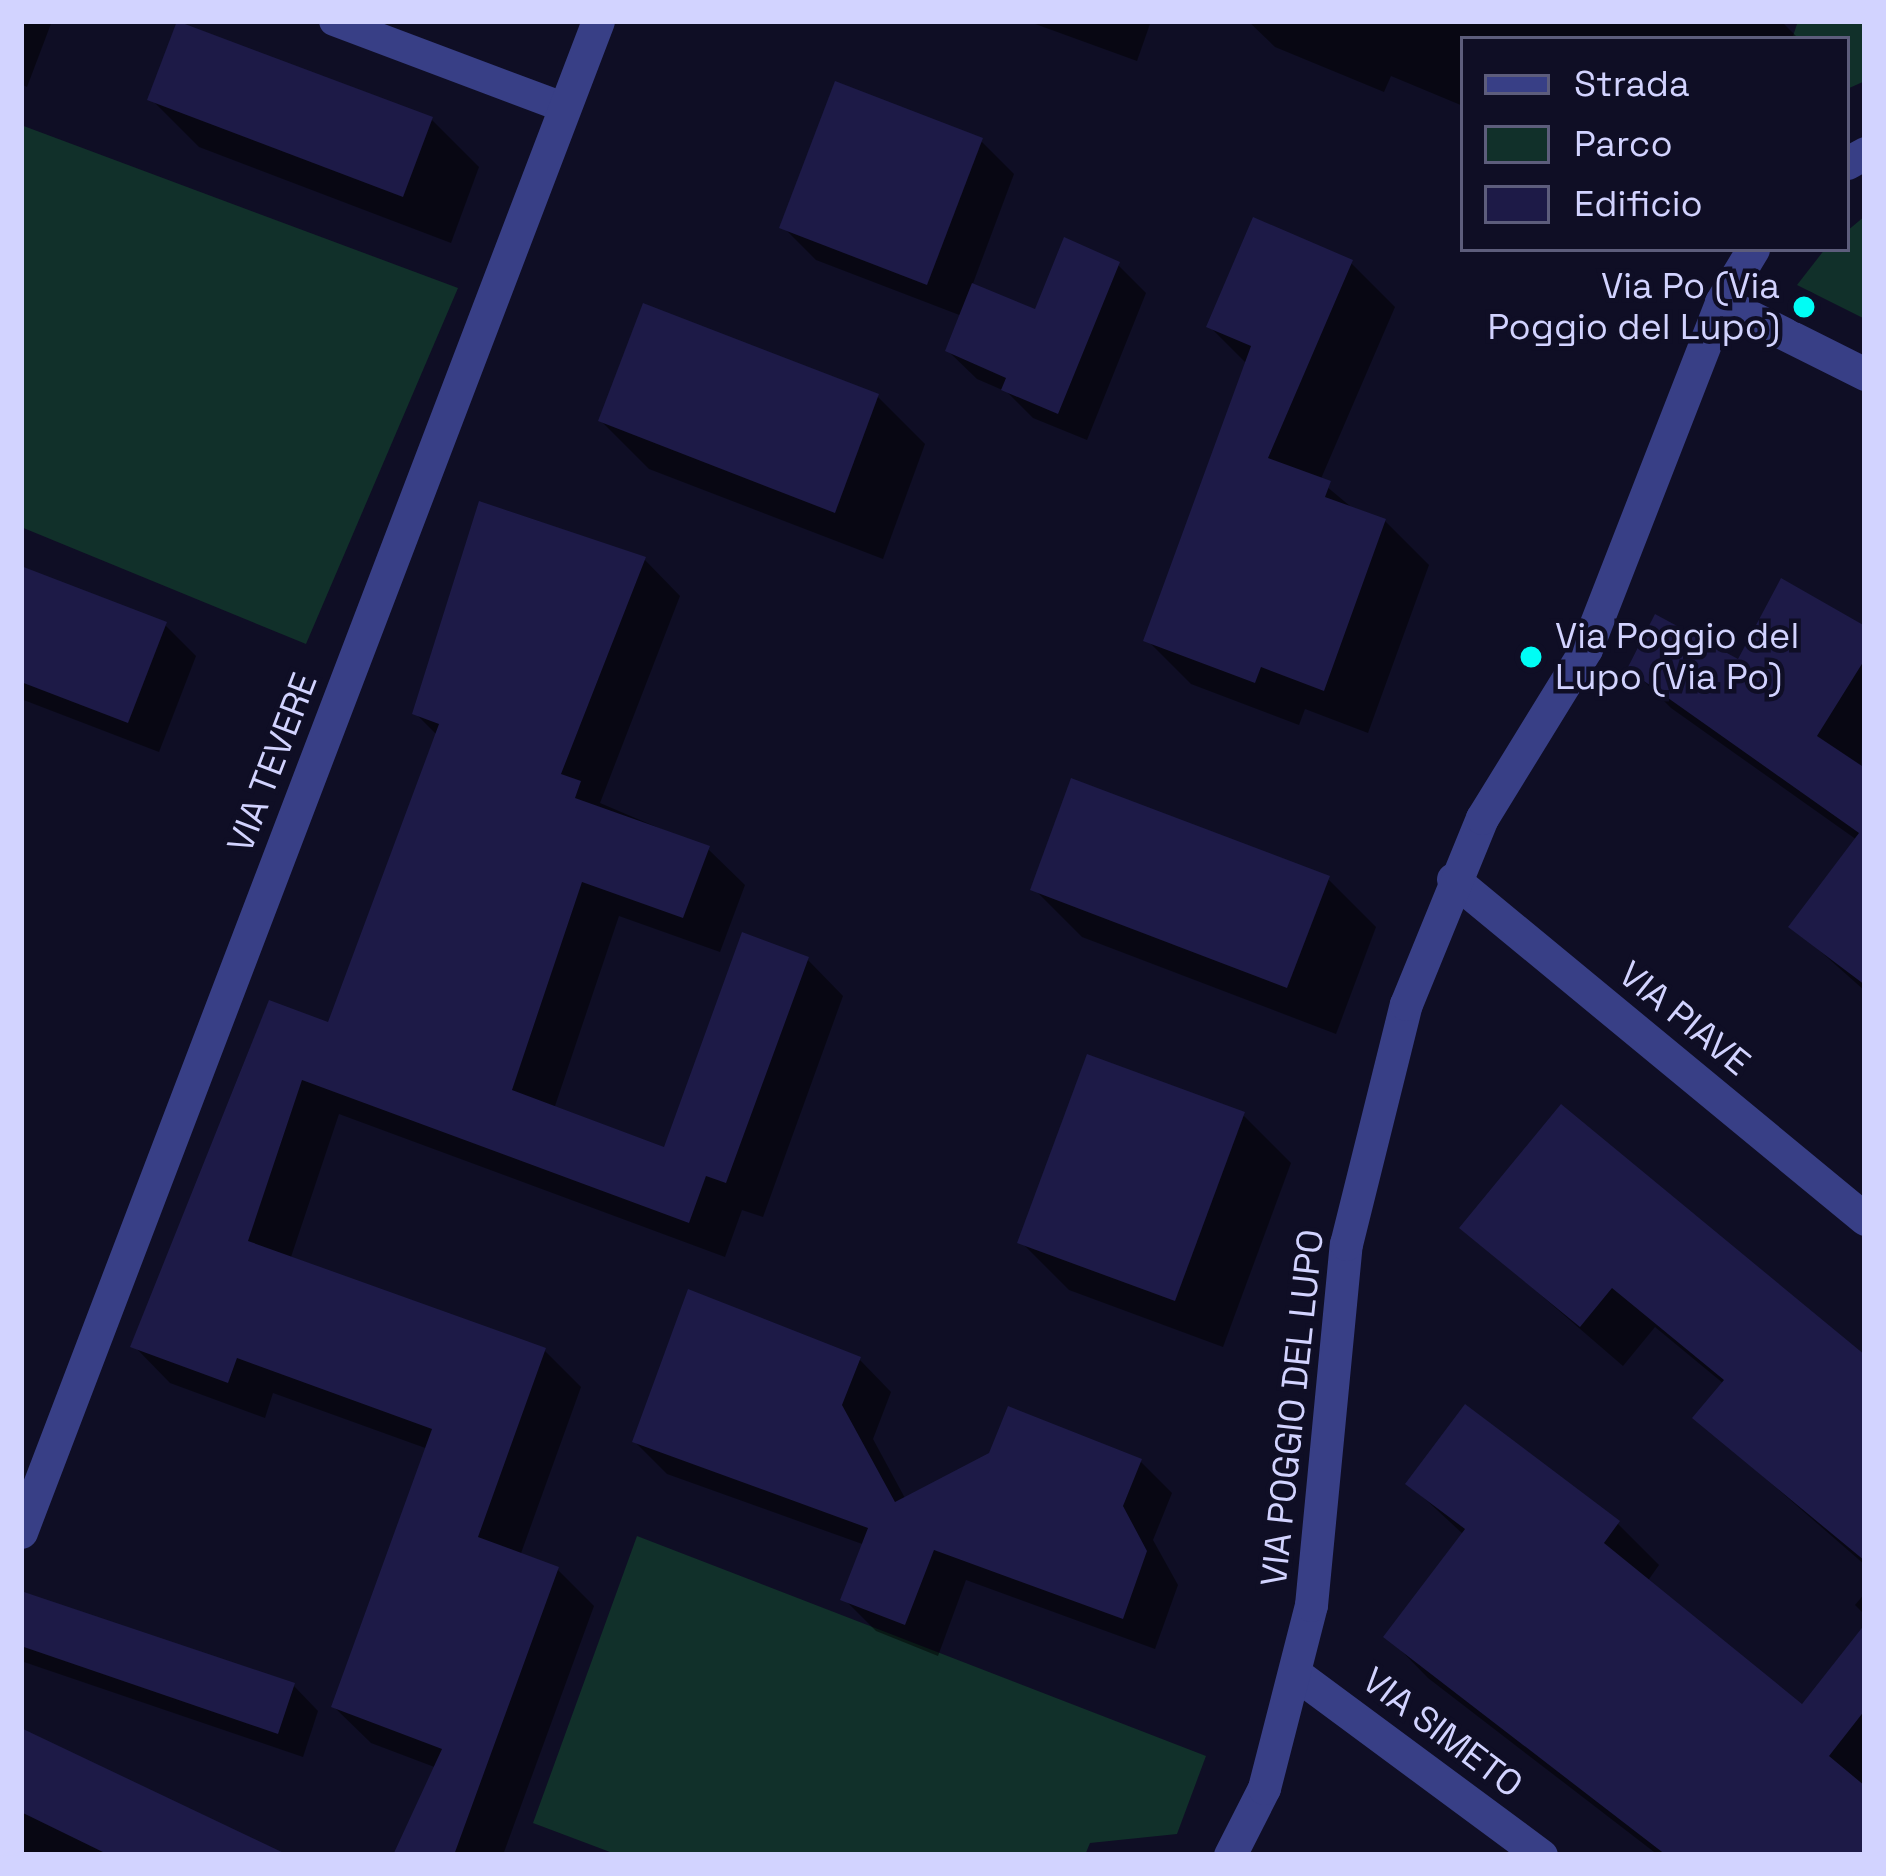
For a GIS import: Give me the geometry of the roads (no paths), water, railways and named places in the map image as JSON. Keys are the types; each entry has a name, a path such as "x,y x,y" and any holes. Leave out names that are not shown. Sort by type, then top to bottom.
{"street":[{"name":"VIA TEVERE","path":"21,1532 598,21"},
{"name":"VIA POGGIO DEL LUPO","path":"1230,1855 1264,1788 1311,1605 1346,1244 1406,1004 1453,879 1586,649 1721,302 1751,252"},
{"path":"1721,302 1865,374"},
{"name":"VIA PIAVE","path":"1453,879 1865,1219"},
{"name":"VIA SIMETO","path":"1296,1674 1541,1855"}],"lane":[{"path":"334,21 565,108"}],"place":[{"name":"Via Po (Via Poggio del Lupo)","path":"1804,307"},
{"name":"Via Poggio del Lupo (Via Po)","path":"1531,657"}]}
